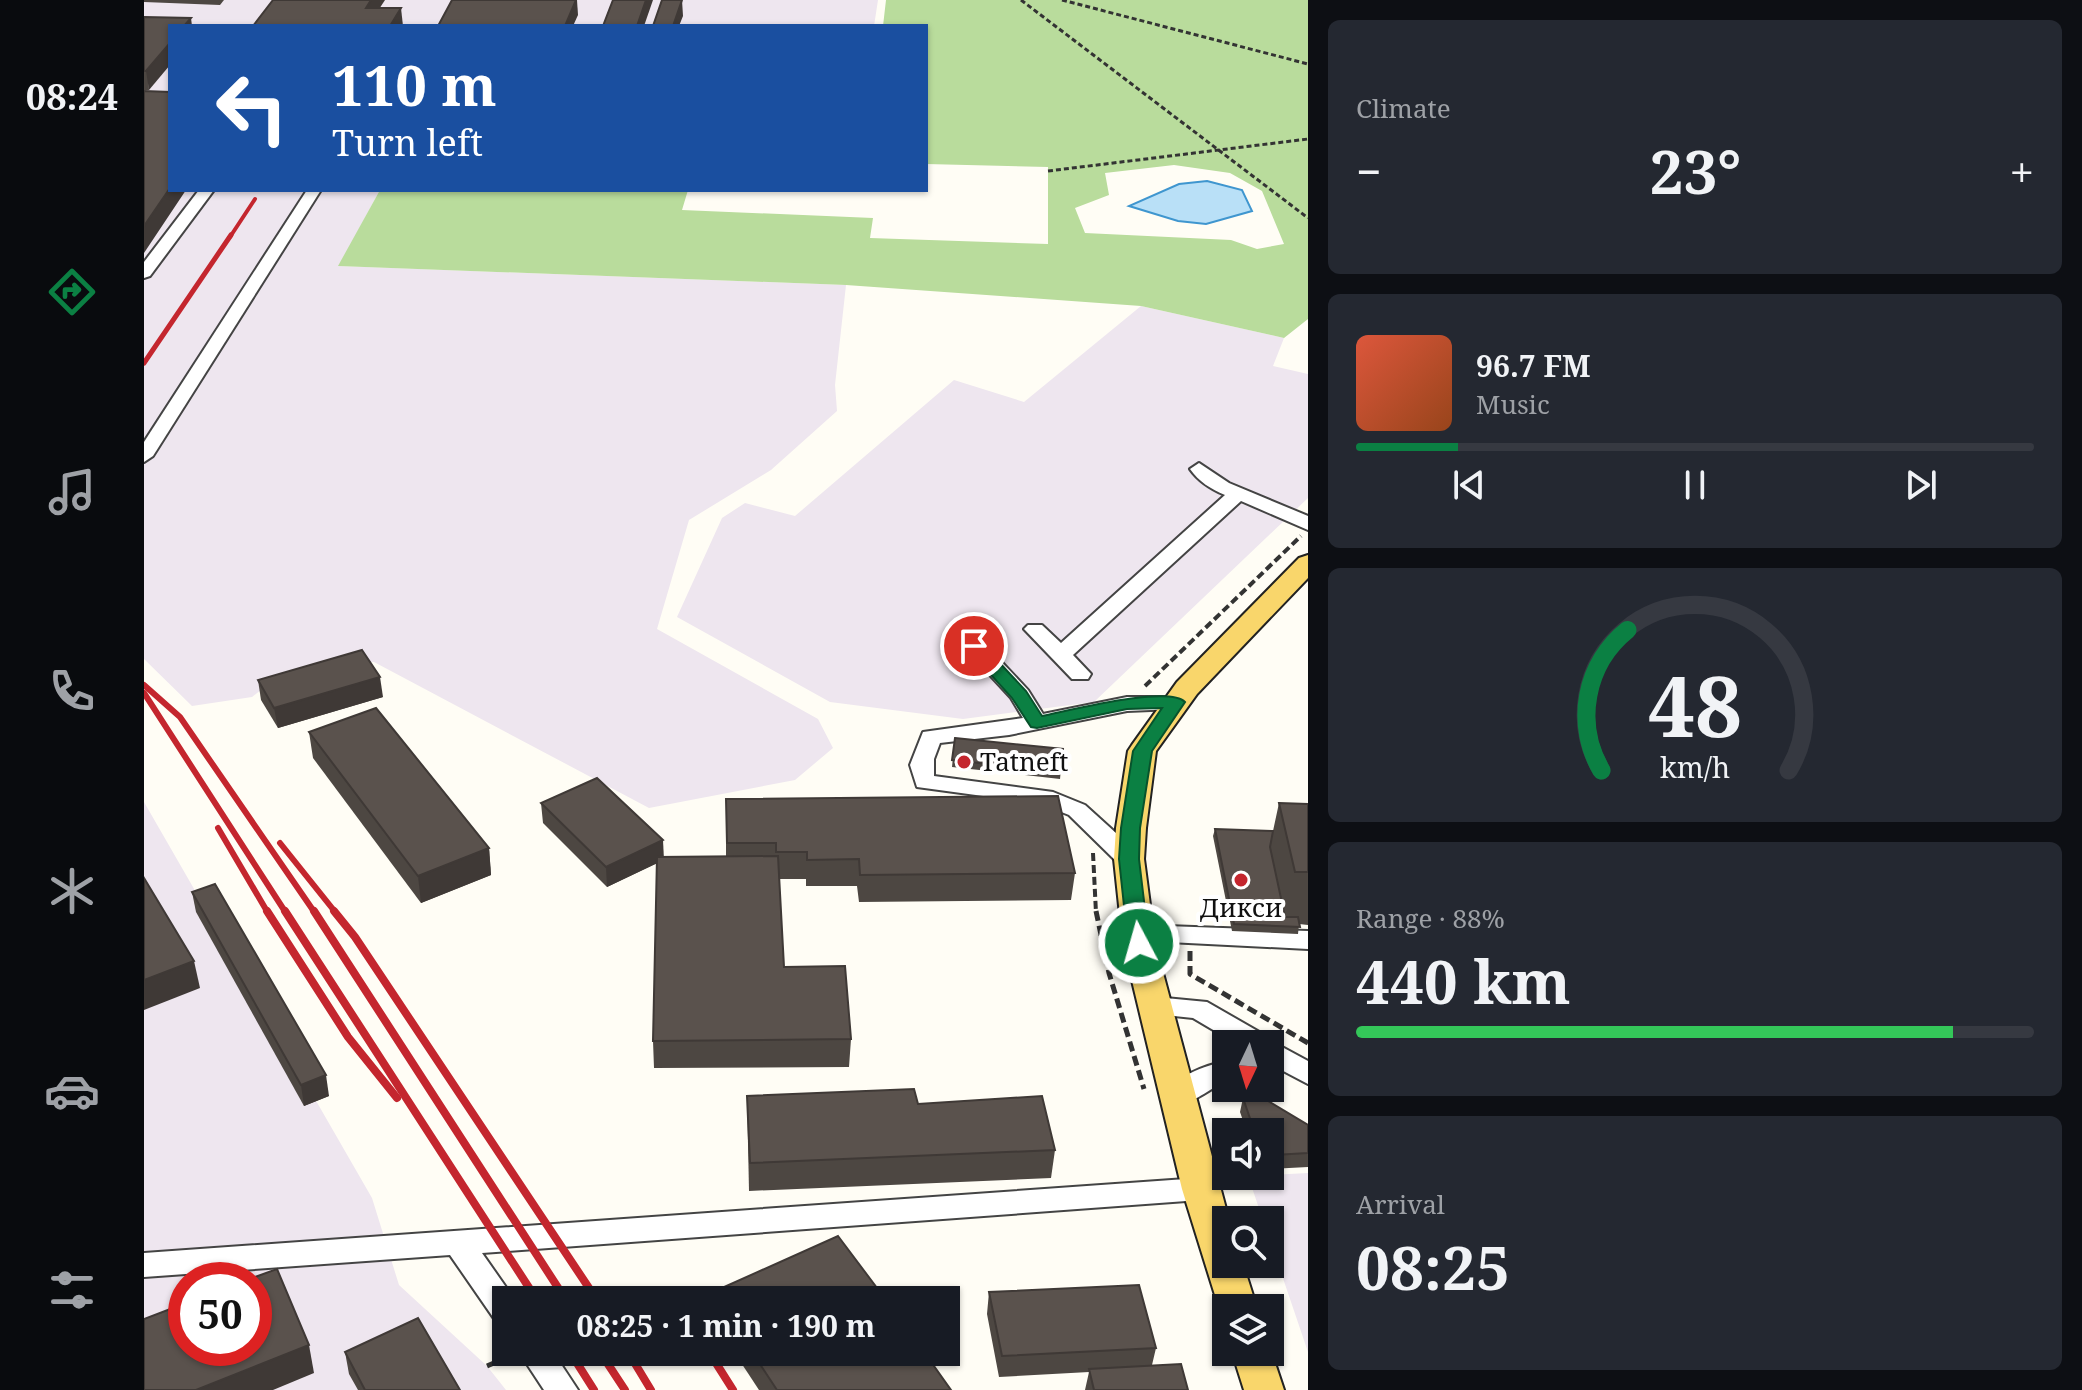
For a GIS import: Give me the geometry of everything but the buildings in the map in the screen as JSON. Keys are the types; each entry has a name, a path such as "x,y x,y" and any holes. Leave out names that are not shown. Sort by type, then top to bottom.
{"main road":[{"path":"1234,1294 1200,1189 1160,1093 1155,1006 1138,934 1129,859 1142,751 1175,702 1304,574"},
{"path":"1256,1366 1264,1390"}],"street":[{"path":"144,273 205,192"},
{"path":"144,456 313,192"},
{"path":"1199,469 1208,480 1308,526"},
{"path":"1061,654 1238,494"},
{"path":"1035,629 1080,674"},
{"path":"974,646 1020,695 1037,723"},
{"path":"1129,859 1077,810 1045,797 925,782 920,772 931,737 1037,723 1127,704 1175,702"},
{"path":"1138,934 1308,940"},
{"path":"1155,1006 1198,1009 1235,1030"},
{"path":"1160,1093 1212,1076"},
{"path":"144,1265 1200,1189"},
{"path":"458,1243 492,1291"},
{"path":"545,1366 562,1390"}],"path":[{"path":"1021,0 1308,218"},
{"path":"1062,0 1308,64"},
{"path":"1048,171 1308,139"},
{"path":"1127,704 1308,526"},
{"path":"1094,823 1092,893 1101,942 1160,1093"},
{"path":"1191,945 1190,974 1308,1043"},
{"path":"487,1366 492,1364"}],"shaded area":[{"path":"144,0 878,0 874,24 168,24 168,104 144,103"},
{"path":"144,106 168,192 379,192 339,266 846,285 835,385 837,411 771,470 689,520 657,629 818,719 833,748 795,780 649,808 374,662 327,661 277,677 252,697 192,706 144,659"},
{"path":"1141,306 1284,338 1273,366 1308,374 1308,498 1094,702 963,719 830,702 677,617 722,518 745,503 795,516 954,380 1024,402"},
{"path":"144,802 372,1198 399,1285 487,1366 506,1390 144,1390"},
{"path":"1308,1173 1308,1352 1283,1278 1284,1206 1258,1206 1253,1190 1284,1190 1284,1174"}],"green space":[{"path":"886,0 1308,0 1308,319 1284,338 1141,306 846,285 338,266 379,192 687,192 682,210 873,218 870,238 1048,244 1048,167 928,164 928,24 883,24","holes":["1174,165 1230,173 1262,191 1284,244 1257,249 1231,240 1085,233 1075,208 1109,195 1105,173"]}],"water":[{"path":"1207,181 1242,190 1252,211 1206,224 1178,221 1129,206 1179,184"}],"railway":[{"path":"230,237 255,199"},
{"path":"144,363 231,235"},
{"path":"144,685 180,717 315,913"},
{"path":"144,693 286,913"},
{"path":"218,828 268,913"},
{"path":"280,843 336,913"},
{"path":"267,911 348,1037 397,1098"},
{"path":"285,911 528,1286"},
{"path":"314,911 557,1286"},
{"path":"334,911 355,937 588,1286"},
{"path":"579,1366 594,1390"},
{"path":"609,1366 625,1390"},
{"path":"636,1366 651,1390"},
{"path":"718,1366 733,1390"}],"place":[{"name":"Tatneft","path":"964,762"},
{"name":"Дикси","path":"1241,880"}],"route":[{"path":"974,646 1020,695 1037,723 1127,704 1175,702 1142,751 1129,859 1139,943"}]}
